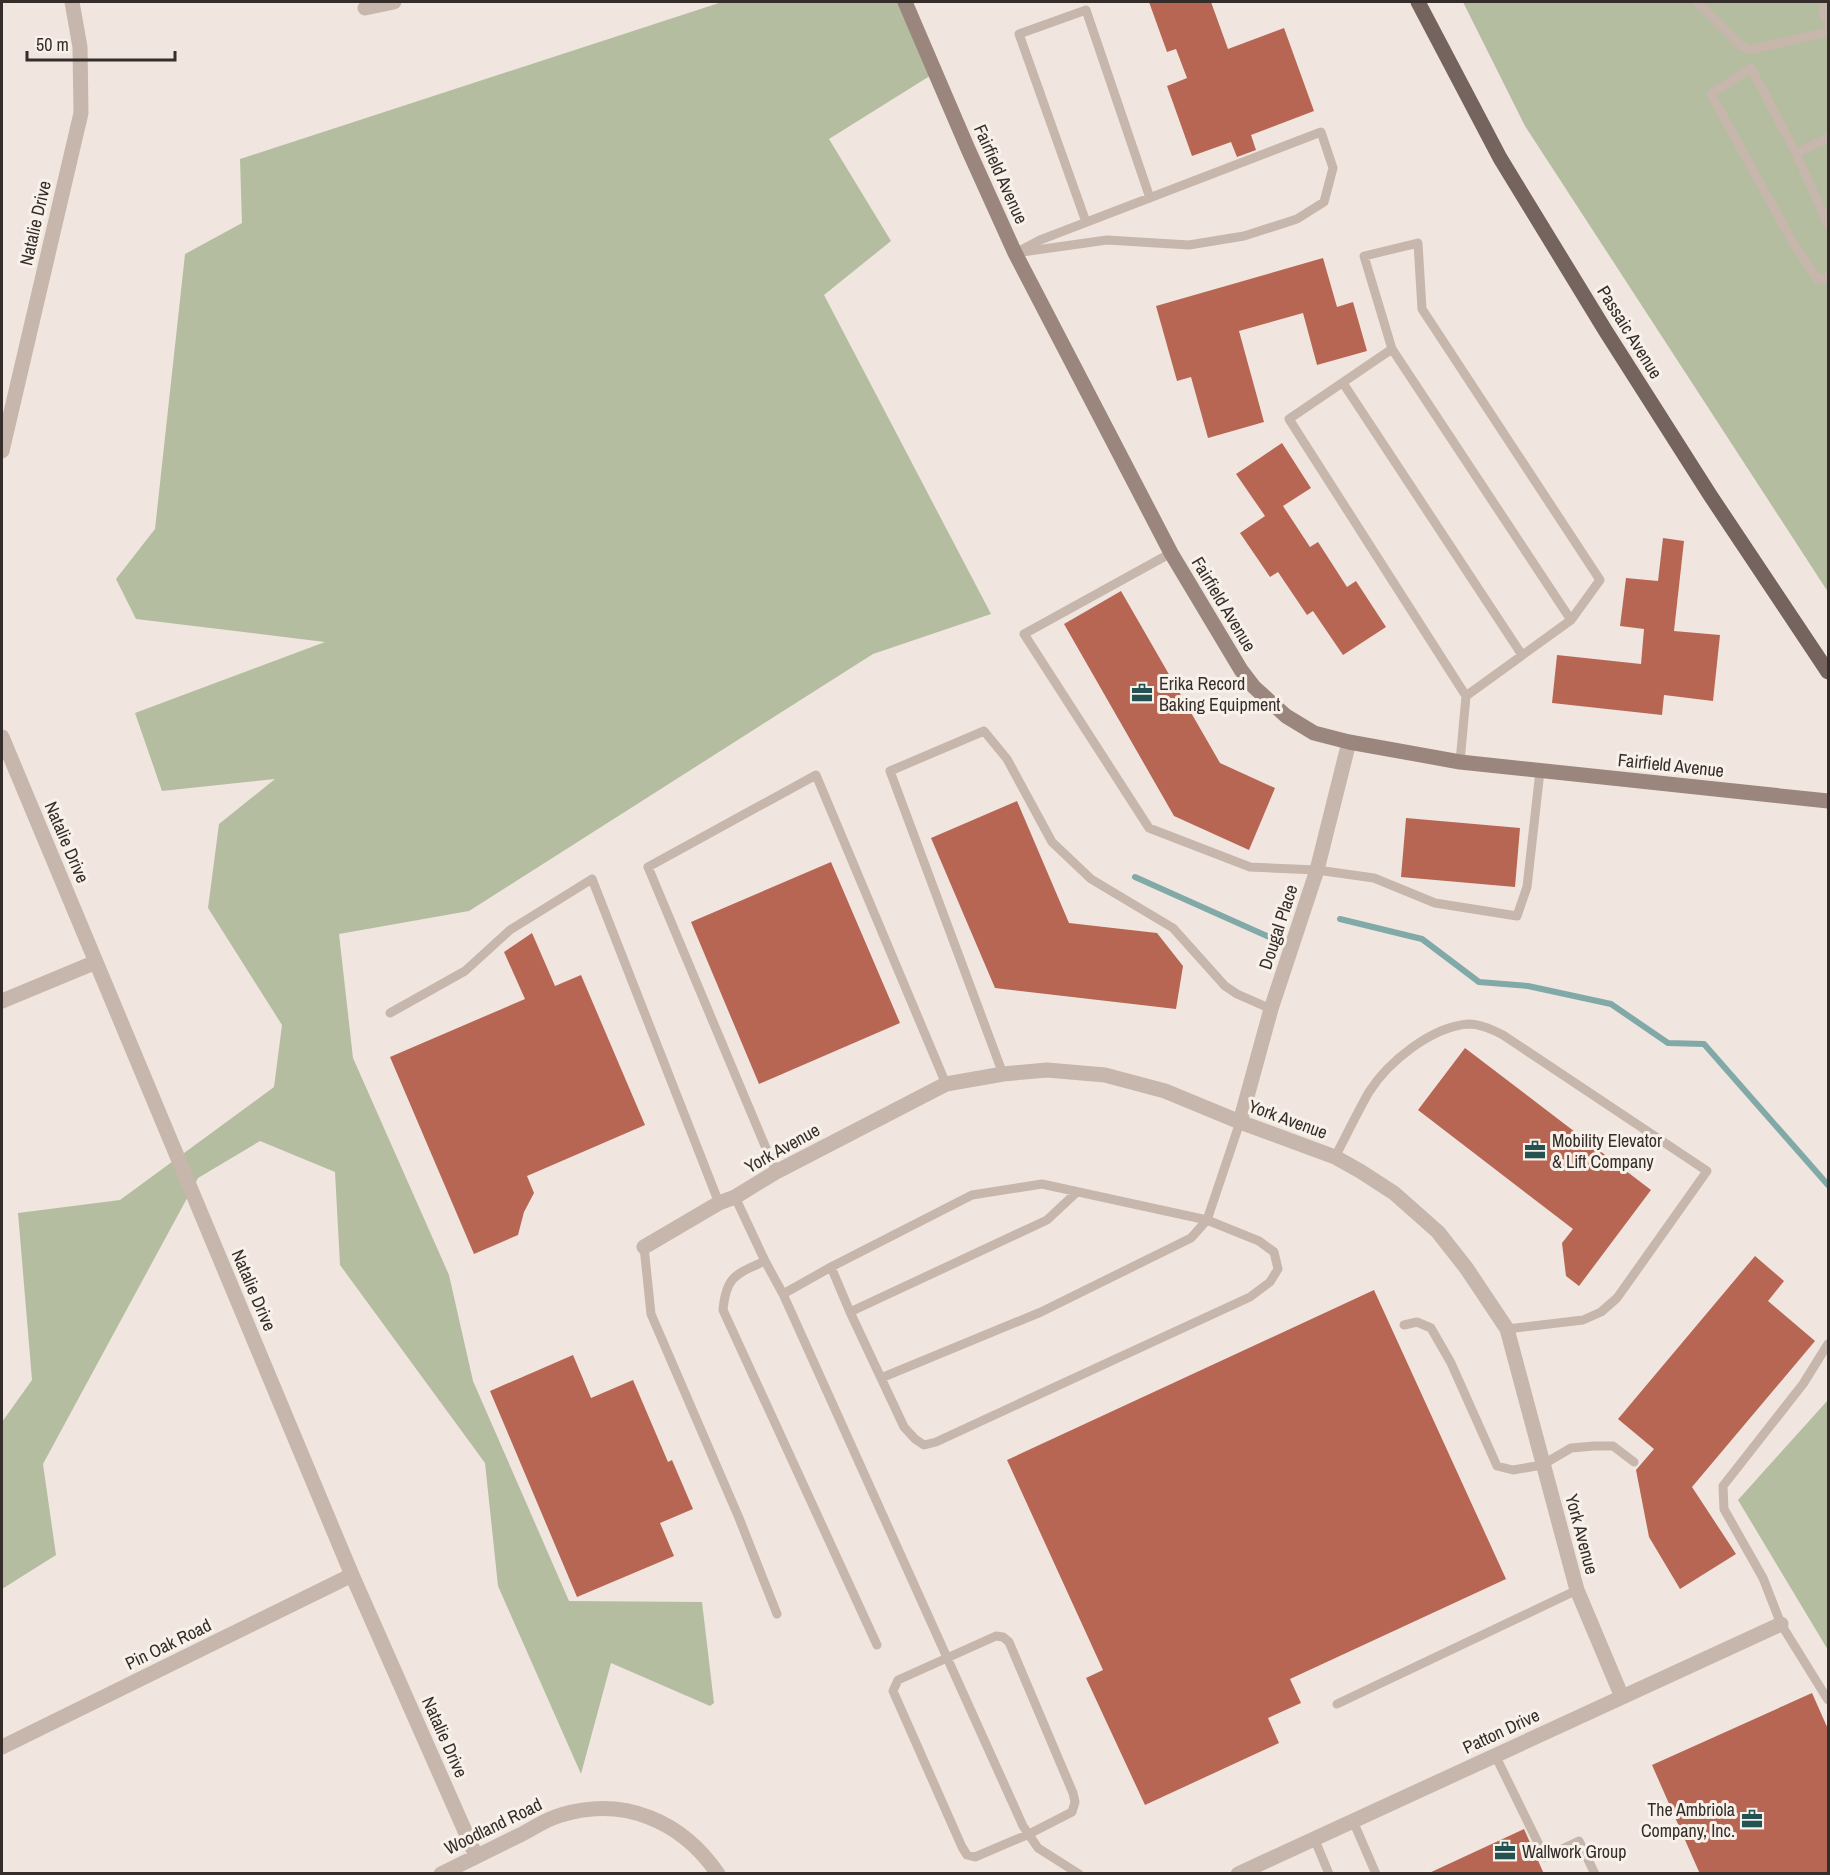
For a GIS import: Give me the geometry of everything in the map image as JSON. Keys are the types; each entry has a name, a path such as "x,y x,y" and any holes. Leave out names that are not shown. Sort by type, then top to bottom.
{"main road":[{"name":"Passaic Avenue","path":"1418,2 1500,158 1605,330 1828,672"}],"street":[{"name":"Natalie Drive","path":"2,451 81,113 80,47 72,2"},
{"path":"365,8 394,2"},
{"name":"Fairfield Avenue","path":"905,2 1015,253 1171,553 1241,670 1254,687 1286,716 1314,733 1349,742 1460,762 1828,801"},
{"name":"Natalie Drive","path":"2,737 352,1575 476,1856"},
{"name":"Dougal Place","path":"1240,1122 1271,1009 1317,870 1349,742"},
{"path":"2,1001 96,962"},
{"name":"York Avenue","path":"644,1247 776,1172 946,1084 1004,1074 1047,1070 1105,1076 1165,1091 1335,1157 1394,1193 1438,1232 1467,1269 1507,1329 1577,1590 1622,1697"},
{"name":"Pin Oak Road","path":"2,1747 352,1575"},
{"name":"Patton Drive","path":"1238,1874 1781,1624"},
{"name":"Woodland Road","path":"441,1874 549,1819 591,1809 606,1808 648,1816 674,1828 696,1845 718,1874"}],"lane":[{"path":"1697,2 1740,45 1749,50 1828,32"},
{"path":"1826,2 1823,12 1828,23"},
{"path":"1086,222 1019,34 1086,10 1149,198"},
{"path":"1828,225 1796,153 1751,68 1711,94 1791,239 1818,280 1828,277"},
{"path":"1321,132 1333,168 1324,202 1297,219 1244,236 1189,245 1107,240 1015,253 1040,240 1321,132"},
{"path":"1796,153 1828,138"},
{"path":"1467,696 1571,620 1600,580 1422,309 1418,243 1364,256 1392,349 1571,620"},
{"path":"1392,349 1289,419 1467,696 1460,762"},
{"path":"1343,383 1522,656"},
{"path":"1171,553 1024,634 1149,828 1250,867 1317,870 1374,878 1436,903 1517,916 1527,887 1540,771"},
{"path":"1004,1074 890,771 984,731 1007,759 1052,842 1091,879 1173,928 1226,986 1237,994 1271,1009"},
{"path":"776,1172 648,867 816,775 946,1084"},
{"path":"390,1013 465,971 510,930 592,879 719,1203"},
{"path":"1335,1157 1370,1091 1385,1070 1411,1049 1437,1034 1469,1024 1485,1027 1503,1035 1707,1171 1617,1298 1601,1312 1583,1320 1507,1329"},
{"path":"881,1378 1041,1312 1191,1238 1206,1220 1240,1122"},
{"path":"783,1294 831,1267 972,1195 1042,1184 1206,1220 1259,1241 1274,1252 1278,1269 1270,1282 1250,1297 936,1442 924,1445 904,1427 831,1267"},
{"path":"850,1312 1047,1220 1077,1192"},
{"path":"735,1197 783,1294 1023,1826 1038,1848 1079,1874"},
{"path":"644,1247 651,1314 739,1518 777,1614"},
{"path":"765,1261 731,1280 724,1293 723,1310 877,1645"},
{"path":"1404,1325 1417,1323 1431,1328 1451,1363 1497,1466 1513,1470 1542,1465 1571,1448 1594,1446 1612,1446 1634,1462"},
{"path":"1828,1344 1803,1384 1723,1486 1724,1509 1762,1578 1781,1624 1828,1700"},
{"path":"1337,1704 1577,1590"},
{"path":"996,1636 1003,1637 1009,1642 1074,1792 1075,1802 1072,1812 1029,1834 975,1857 967,1855 893,1691 898,1680 996,1636"},
{"path":"1495,1755 1545,1857 1579,1841 1595,1874"},
{"path":"1353,1821 1376,1874"},
{"path":"1314,1838 1329,1874"}],"green space":[{"path":"722,2 906,2 933,74 829,139 891,241 824,295 991,614 873,654 469,911 339,934 353,1058 449,1275 473,1381 569,1601 702,1602 714,1703 710,1706 611,1663 581,1774 498,1586 485,1463 340,1265 335,1172 260,1141 198,1178 43,1464 56,1555 2,1589 2,1422 32,1380 18,1213 120,1200 274,1087 282,1025 208,908 219,824 275,779 162,791 135,713 325,642 136,619 116,579 155,529 185,254 242,223 240,159"},
{"path":"1463,2 1828,2 1828,592 1525,126"},
{"path":"1828,1400 1828,1650 1738,1500"}],"building":[{"path":"1149,2 1211,2 1228,49 1284,28 1314,111 1251,135 1256,150 1237,157 1231,142 1192,156 1167,86 1187,78 1176,49 1167,52"},
{"path":"1323,258 1337,307 1353,302 1367,351 1317,365 1303,313 1239,331 1264,422 1208,438 1191,377 1177,381 1156,306"},
{"path":"1282,443 1311,488 1283,506 1310,547 1318,542 1347,587 1356,581 1386,627 1343,655 1313,611 1307,615 1278,572 1270,577 1240,533 1265,516 1236,474"},
{"path":"1663,538 1684,541 1674,631 1720,635 1713,701 1664,695 1662,715 1552,703 1557,655 1641,664 1644,629 1620,626 1626,578 1658,581"},
{"name":"Erika Record Baking Equipment","path":"1121,591 1220,763 1275,788 1249,850 1174,816 1064,624"},
{"path":"1017,801 1069,923 1157,933 1183,966 1176,1009 995,988 931,838"},
{"path":"1406,818 1520,828 1515,887 1401,877"},
{"path":"831,862 900,1023 759,1084 691,922"},
{"path":"532,933 555,986 581,975 645,1125 527,1176 534,1193 524,1212 518,1235 474,1254 390,1057 525,999 504,952"},
{"name":"Mobility Elevator & Lift Company","path":"1465,1048 1651,1190 1579,1286 1566,1276 1562,1243 1573,1229 1418,1110"},
{"path":"1755,1256 1784,1281 1768,1301 1815,1341 1692,1487 1736,1554 1680,1589 1649,1537 1636,1470 1654,1449 1618,1419"},
{"path":"1374,1290 1506,1579 1290,1679 1301,1703 1268,1718 1279,1743 1145,1805 1086,1678 1103,1670 1007,1460"},
{"path":"573,1355 591,1398 633,1380 668,1462 672,1460 693,1509 660,1523 674,1556 577,1597 490,1391"},
{"name":"The Ambriola Company, Inc.","path":"1812,1693 1828,1729 1828,1874 1700,1874 1652,1765"},
{"name":"Wallwork Group","path":"1524,1829 1544,1874 1427,1874"}],"waterway":[{"path":"1135,877 1278,941"},
{"path":"1340,919 1422,939 1479,982 1528,986 1611,1004 1668,1043 1704,1044 1828,1185"}],"place":[{"name":"Erika Record Baking Equipment","path":"1142,693"},
{"name":"Mobility Elevator & Lift Company","path":"1535,1150"},
{"name":"The Ambriola Company, Inc.","path":"1752,1819"},
{"name":"Wallwork Group","path":"1505,1851"}]}
